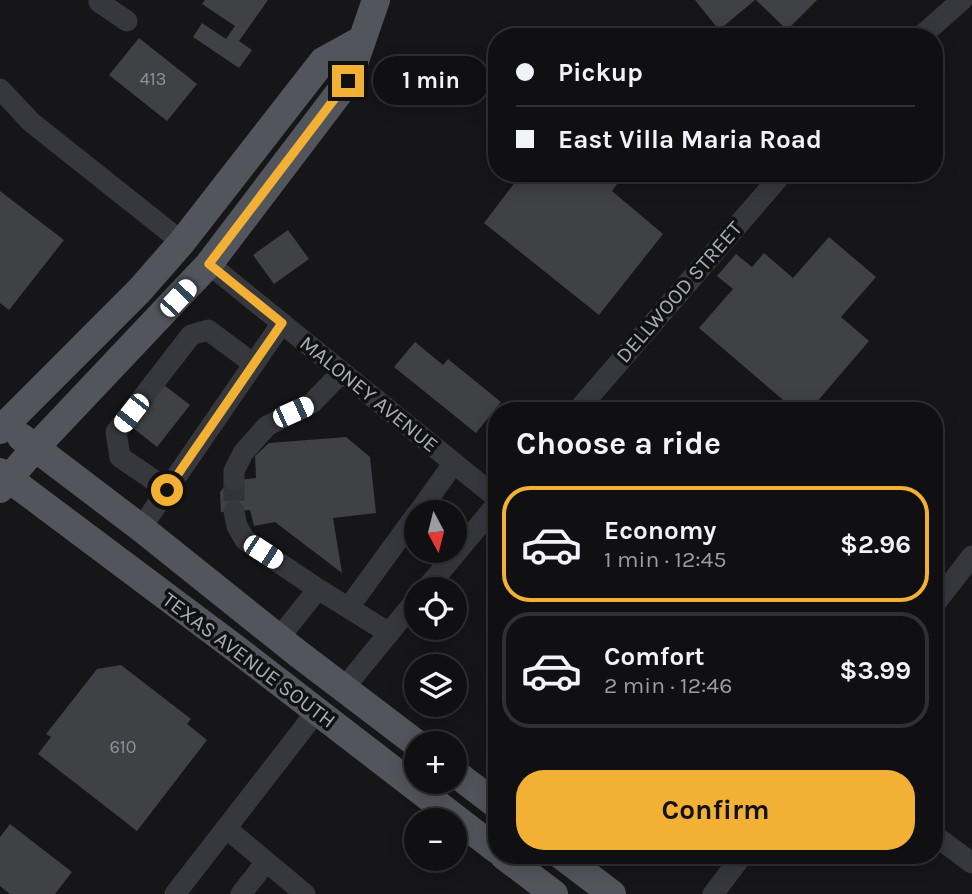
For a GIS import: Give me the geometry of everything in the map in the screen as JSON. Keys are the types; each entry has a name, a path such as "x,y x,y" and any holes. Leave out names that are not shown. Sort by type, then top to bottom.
{"main road":[{"path":"3,480 209,264 348,81 376,0"},
{"path":"2,425 139,291 182,242 323,61 361,40"},
{"name":"TEXAS AVENUE SOUTH","path":"2,425 141,528 404,734"},
{"name":"TEXAS AVENUE SOUTH","path":"3,480 317,711 488,843"},
{"path":"467,782 488,798"},
{"path":"515,864 555,894"},
{"path":"573,864 612,894"}],"street":[{"path":"930,28 962,0"},
{"path":"99,2 127,21"},
{"path":"0,89 32,122 182,242"},
{"name":"DELLWOOD STREET","path":"585,402 775,182"},
{"name":"MALONEY AVENUE","path":"209,264 488,491"},
{"path":"141,528 282,323"},
{"path":"167,490 120,457 116,432 191,335 208,330 254,364"},
{"path":"234,480 234,471 243,453 267,426 312,403 342,372"},
{"path":"427,500 454,463"},
{"path":"234,511 237,526 245,540 389,633"},
{"path":"436,577 488,516"},
{"path":"349,607 404,532"},
{"path":"943,593 972,556"},
{"path":"279,638 318,589"},
{"path":"344,688 404,615"},
{"path":"175,894 317,711"},
{"path":"226,828 304,894"},
{"path":"943,842 972,863"},
{"path":"241,894 266,862"},
{"path":"713,894 736,864"}],"building":[{"path":"205,0 268,0 239,41 252,50 239,68 193,37 202,23 226,39 235,26 202,4"},
{"path":"695,0 755,0 721,28 717,28"},
{"path":"756,0 817,0 789,28 785,28"},
{"path":"139,38 197,84 167,121 109,75"},
{"path":"515,182 618,182 612,191 663,234 599,315 484,223"},
{"path":"0,191 64,240 9,310 0,303"},
{"path":"288,230 309,259 274,284 253,255"},
{"path":"829,237 876,277 841,317 869,341 817,402 785,402 699,328 733,289 717,276 736,254 752,267 764,253 793,278"},
{"path":"415,342 443,365 448,359 501,402 488,402 488,418 476,433 394,367"},
{"path":"160,382 190,405 157,447 128,424"},
{"path":"346,437 370,457 376,513 333,518 342,573 275,522 254,526 250,510 221,512 220,492 229,481 256,478 255,456 269,443"},
{"path":"121,665 191,719 187,724 207,740 137,831 38,754 51,737 46,734 97,669"},
{"path":"10,824 72,872 55,894 10,894 0,886 0,837"}],"tunnel":[{"path":"234,480 234,511"}],"route":[{"path":"167,490 282,323 209,264 348,81"}]}
